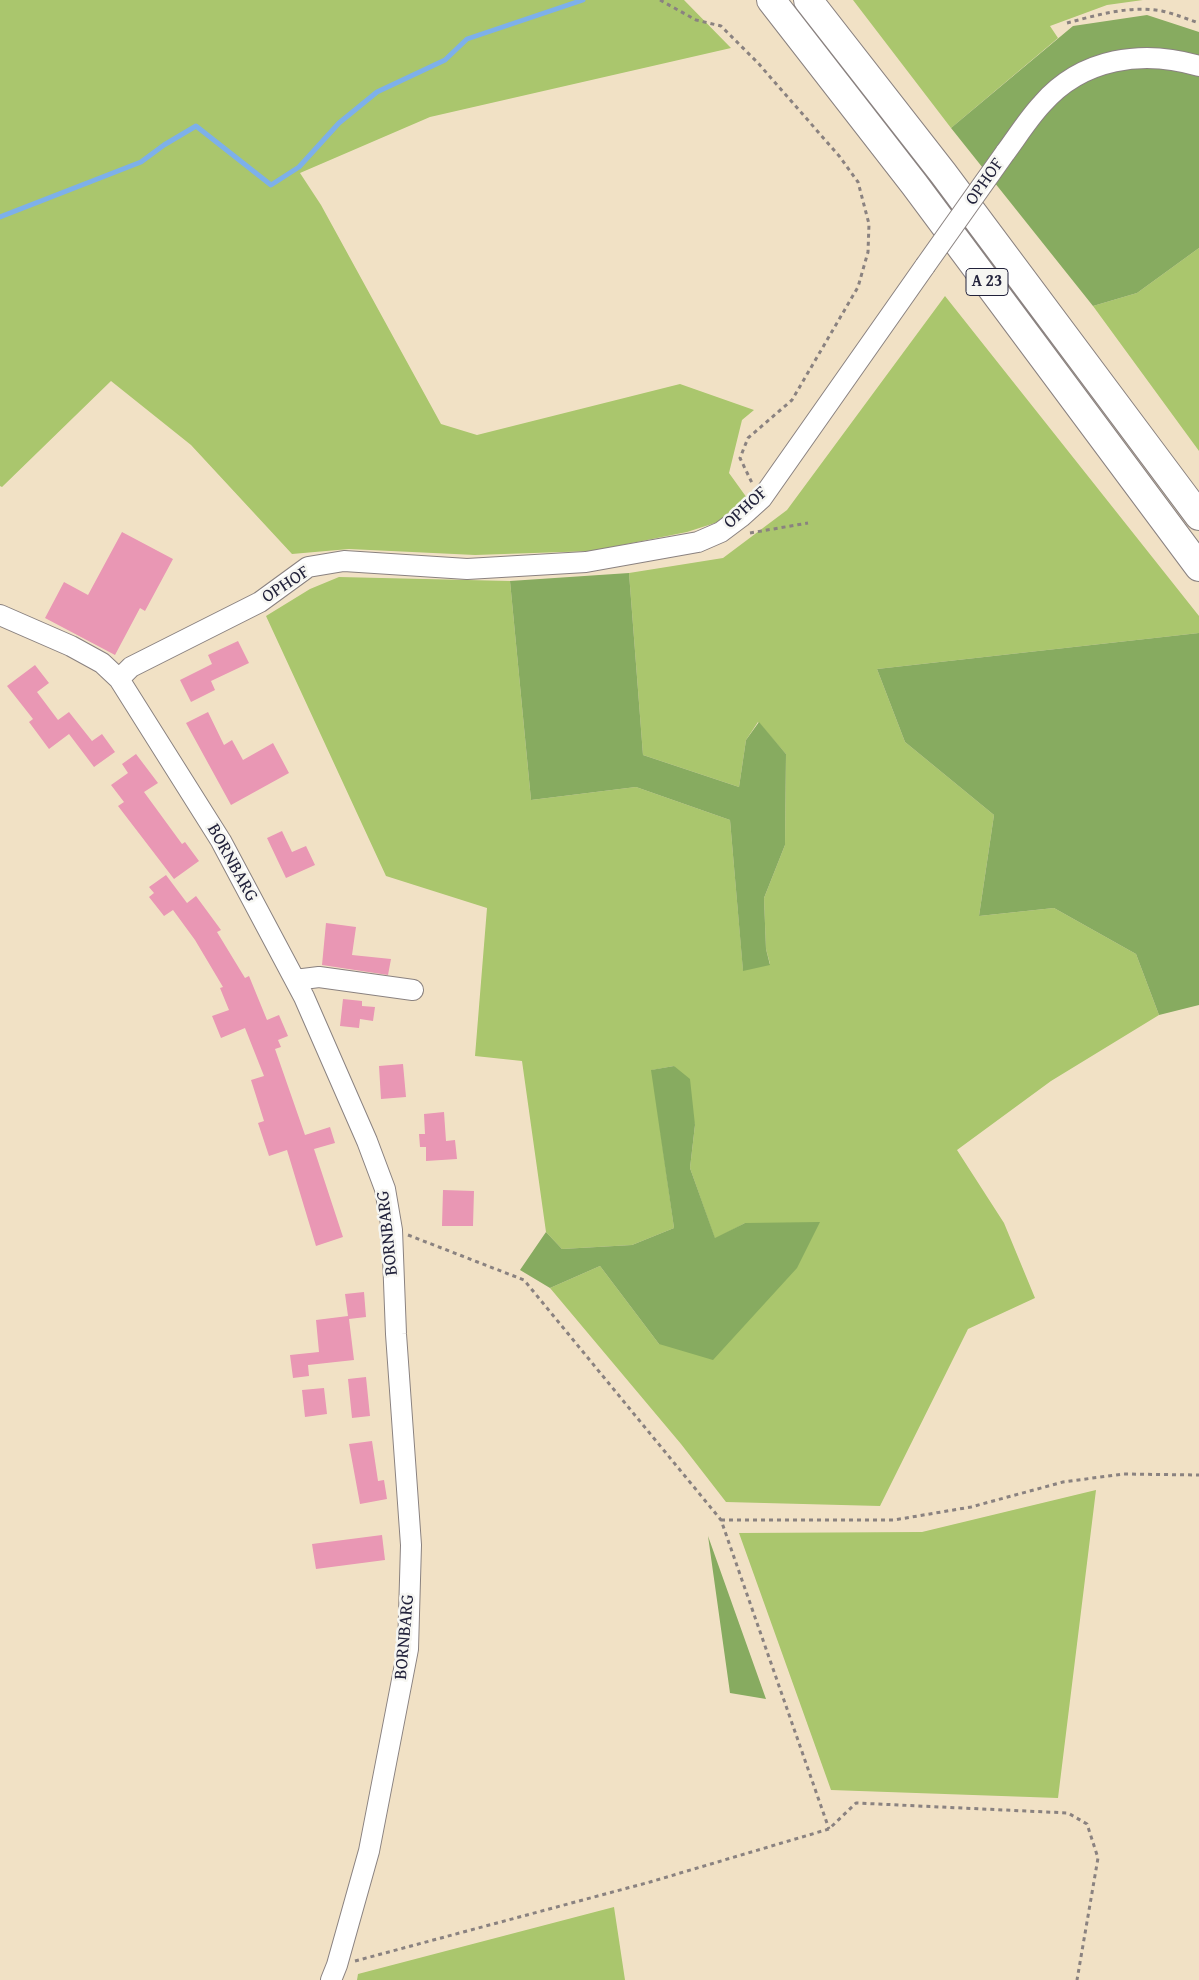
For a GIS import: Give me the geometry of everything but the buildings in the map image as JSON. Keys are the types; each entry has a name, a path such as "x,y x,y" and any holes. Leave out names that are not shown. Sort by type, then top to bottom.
{"highway":[{"name":"A 23","path":"771,0 914,184 1199,567"},
{"name":"A 23","path":"808,0 943,173 1199,516"}],"street":[{"name":"OPHOF","path":"118,679 131,667 260,602 308,567 344,561 467,569 586,562 698,542 721,532 762,498 1042,103 1082,72 1130,57 1177,59 1199,66"},
{"name":"BORNBARG","path":"0,615 71,646 102,663 118,679 221,841 295,980 367,1141 385,1189 392,1230 396,1334 411,1545 408,1649 369,1851 334,1973"},
{"path":"295,980 319,977 413,990"}],"path":[{"path":"660,0 696,20 721,26 758,63 840,157 858,182 869,224 868,252 858,287 792,400 748,438 740,458 746,474 762,498"},
{"path":"1067,23 1098,15 1141,9 1162,11 1199,23"},
{"path":"392,1230 524,1280 721,1520 829,1829"},
{"path":"721,1520 894,1520 971,1507 1063,1482 1123,1474 1199,1475"},
{"path":"334,1973 829,1829 856,1803 1068,1812 1087,1824 1098,1858 1077,1980"}],"green space":[{"path":"0,0 684,0 731,48 430,117 300,173 321,205 441,424 477,435 680,384 754,410 742,420 729,473 747,498 718,522 687,532 592,551 475,555 349,549 292,554 191,445 111,381 2,487 0,486"},
{"path":"853,0 1143,0 1107,5 1050,26 1058,38 951,128"},
{"path":"1147,15 1199,32 1199,248 1137,293 1093,306 951,128 1073,26"},
{"path":"1199,248 1199,451 1093,306 1137,293"},
{"path":"945,296 1199,616 1199,633 877,669 905,742 994,815 979,916 1054,908 1136,954 1159,1015 1051,1081 957,1150 1004,1223 1035,1298 968,1329 880,1506 726,1502 681,1444 550,1288 600,1266 659,1344 745,1223 715,1239 690,1168 695,1125 674,1066 652,1070 674,1228 632,1245 562,1249 546,1232 522,1061 475,1056 487,908 386,876 266,616 310,589 339,577 510,581 531,800 636,787 730,820 743,970 770,964 766,949 764,898 785,845 786,754 758,722 746,740 739,787 643,755 629,573 723,558 787,510"},
{"path":"629,573 643,755 739,787 746,740 759,722 786,754 785,845 764,898 766,949 770,965 743,971 730,820 636,787 531,800 510,581"},
{"path":"1199,633 1199,1005 1159,1015 1136,954 1054,908 979,916 994,815 905,742 877,669"},
{"path":"674,1066 690,1079 695,1125 690,1168 715,1238 745,1223 820,1222 797,1268 713,1360 659,1344 600,1266 550,1288 520,1270 546,1232 562,1249 632,1245 674,1228 651,1070"},
{"path":"1096,1490 1058,1798 831,1790 739,1533 922,1532"},
{"path":"708,1536 766,1699 730,1693"},
{"path":"614,1907 625,1980 357,1980 358,1974"}],"waterway":[{"path":"0,217 141,162 164,145 196,126 271,185 299,167 339,123 377,92 445,60 467,39 583,0"}]}
